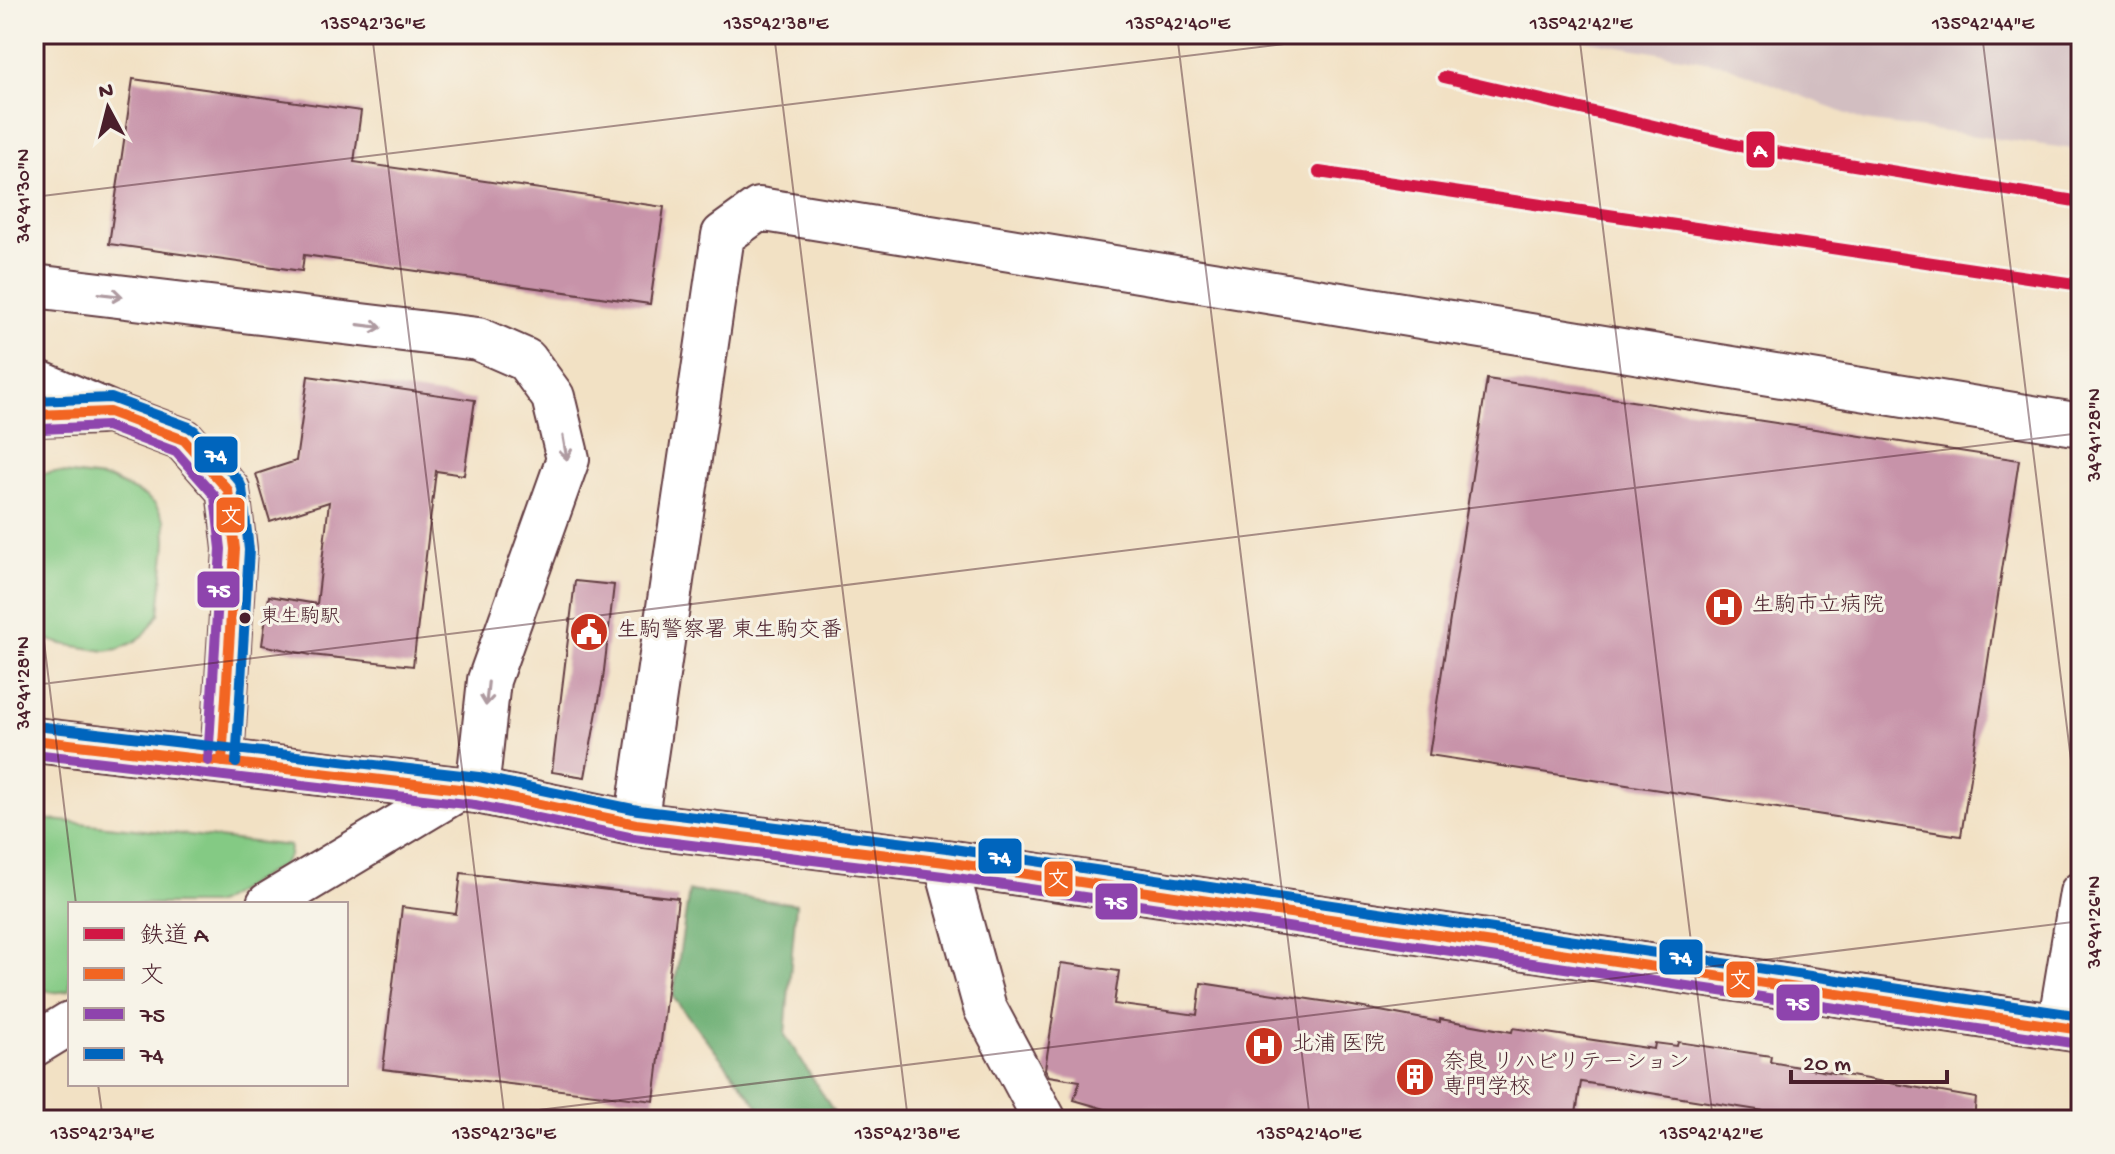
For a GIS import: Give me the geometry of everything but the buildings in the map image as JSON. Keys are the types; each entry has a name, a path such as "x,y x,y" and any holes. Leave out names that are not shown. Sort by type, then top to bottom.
{"street":[{"path":"636,824 723,235 759,209 2081,425"},
{"path":"34,286 478,339 526,360 553,397 568,459 489,680 468,790 272,902"},
{"path":"34,380 184,440 228,490 235,549 222,762"},
{"path":"34,417 109,412"},
{"path":"34,740 468,790 636,824 945,862 2070,1028 2081,893"},
{"path":"945,862 985,1008 1045,1120"},
{"path":"34,1045 68,1024"}],"shaded area":[{"path":"1549,34 2081,34 2081,150 1864,121 1722,64"}],"green space":[{"path":"55,472 110,479 145,496 155,504 165,520 159,614 144,635 119,649 105,651 62,644 49,640 34,629 34,475"},
{"path":"34,818 290,846 289,856 283,864 219,902 68,902 68,990 50,992 34,981"},
{"path":"689,891 796,904 785,1035 839,1120 786,1120 764,1113 673,997"}],"rail line":[{"name":"A","path":"1444,77 1744,147 2081,202"},
{"name":"A","path":"1319,172 2081,285"}],"transit line":[{"name":"74","path":"34,401 111,398 189,427 239,481 249,550 236,763"},
{"name":"文","path":"34,417 109,412 184,440 228,490 235,549 222,762"},
{"name":"75","path":"42,429 107,426 176,452 215,496 221,549 208,761"},
{"name":"74","path":"36,726 479,777 638,810 947,848 2081,1016"},
{"name":"文","path":"34,740 477,791 636,824 945,862 2081,1030"},
{"name":"75","path":"34,754 475,805 634,838 943,876 2079,1044"}],"place":[{"name":"生駒市立病院","path":"1724,607"},
{"name":"東生駒駅","path":"245,618"},
{"name":"生駒警察署 東生駒交番","path":"589,632"},
{"name":"北浦 医院","path":"1264,1046"},
{"name":"奈良 リハビリテーション 専門学校","path":"1415,1077"}]}
